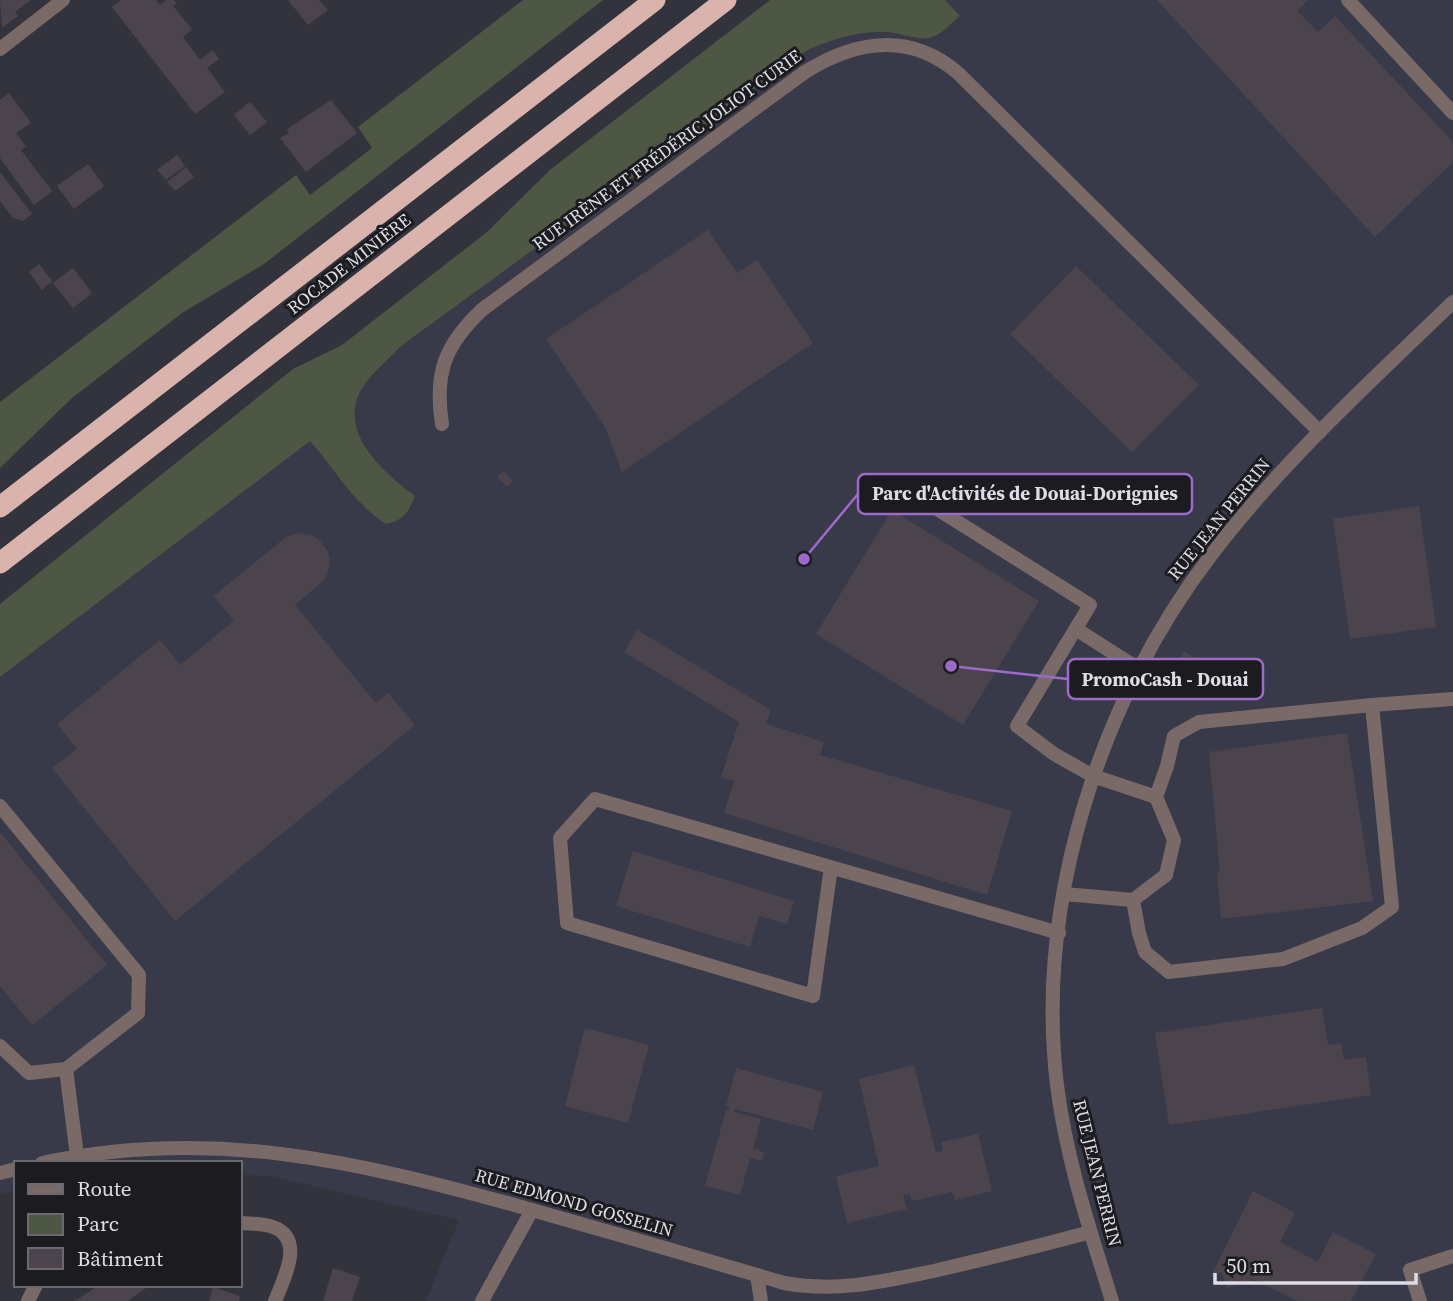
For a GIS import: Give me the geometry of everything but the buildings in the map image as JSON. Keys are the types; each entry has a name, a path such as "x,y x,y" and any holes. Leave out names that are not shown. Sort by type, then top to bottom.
{"highway":[{"name":"ROCADE MINIÈRE","path":"0,507 655,0"},
{"name":"ROCADE MINIÈRE","path":"0,563 726,0"}],"street":[{"path":"0,49 63,0"},
{"path":"1348,0 1453,113"},
{"name":"RUE IRÈNE ET FRÉDÉRIC JOLIOT CURIE","path":"442,424 438,391 446,359 458,334 483,309 805,72 855,48 886,45 931,54 958,73 1320,432"},
{"name":"RUE JEAN PERRIN","path":"1112,1301 1070,1158 1057,1084 1054,1017 1064,894 1073,847 1093,776 1140,670 1184,592 1212,554 1249,508 1320,432 1453,302"},
{"path":"894,482 1090,605 1017,726 1054,754 1093,776 1156,797"},
{"path":"1076,629 1140,670"},
{"path":"1064,894 1133,900 1166,875 1174,840 1156,797 1174,736 1199,722 1453,699"},
{"path":"1133,900 1139,933 1146,952 1169,972 1283,960 1362,928 1392,907 1372,705"},
{"path":"831,867 813,996 567,923 559,838 594,799 831,867 1059,933"},
{"path":"0,806 139,975 138,1013 66,1069 29,1073 0,1046"},
{"path":"66,1069 77,1156"},
{"name":"RUE EDMOND GOSSELIN","path":"52,1161 129,1150 202,1147 287,1154 361,1166 532,1210 807,1287 849,1287 979,1261 1090,1232"},
{"path":"482,1301 532,1210"},
{"path":"242,1223 267,1225 279,1230 289,1244 290,1261 275,1301"},
{"path":"1420,1301 1410,1270 1453,1256"},
{"path":"757,1275 761,1301"}],"shaded area":[{"path":"868,0 1453,0 1453,1301 426,1301 459,1220 271,1176 242,1175 242,1161 14,1161 14,1190 0,1194 0,677 310,441 401,346 809,49"}],"green space":[{"path":"523,0 603,0 264,264 182,313 72,398 0,468 0,402 296,175 310,195 372,148 358,127"},
{"path":"770,0 945,0 960,16 933,37 918,38 875,32 855,34 809,49 401,346 361,390 355,406 355,422 360,437 378,464 415,496 401,518 386,524 374,516 354,496 310,441 0,677 0,604 293,369 342,345 487,232 551,169"}],"place":[{"name":"Parc d'Activités de Douai-Dorignies","path":"804,559"},
{"name":"PromoCash - Douai","path":"951,666"}]}
